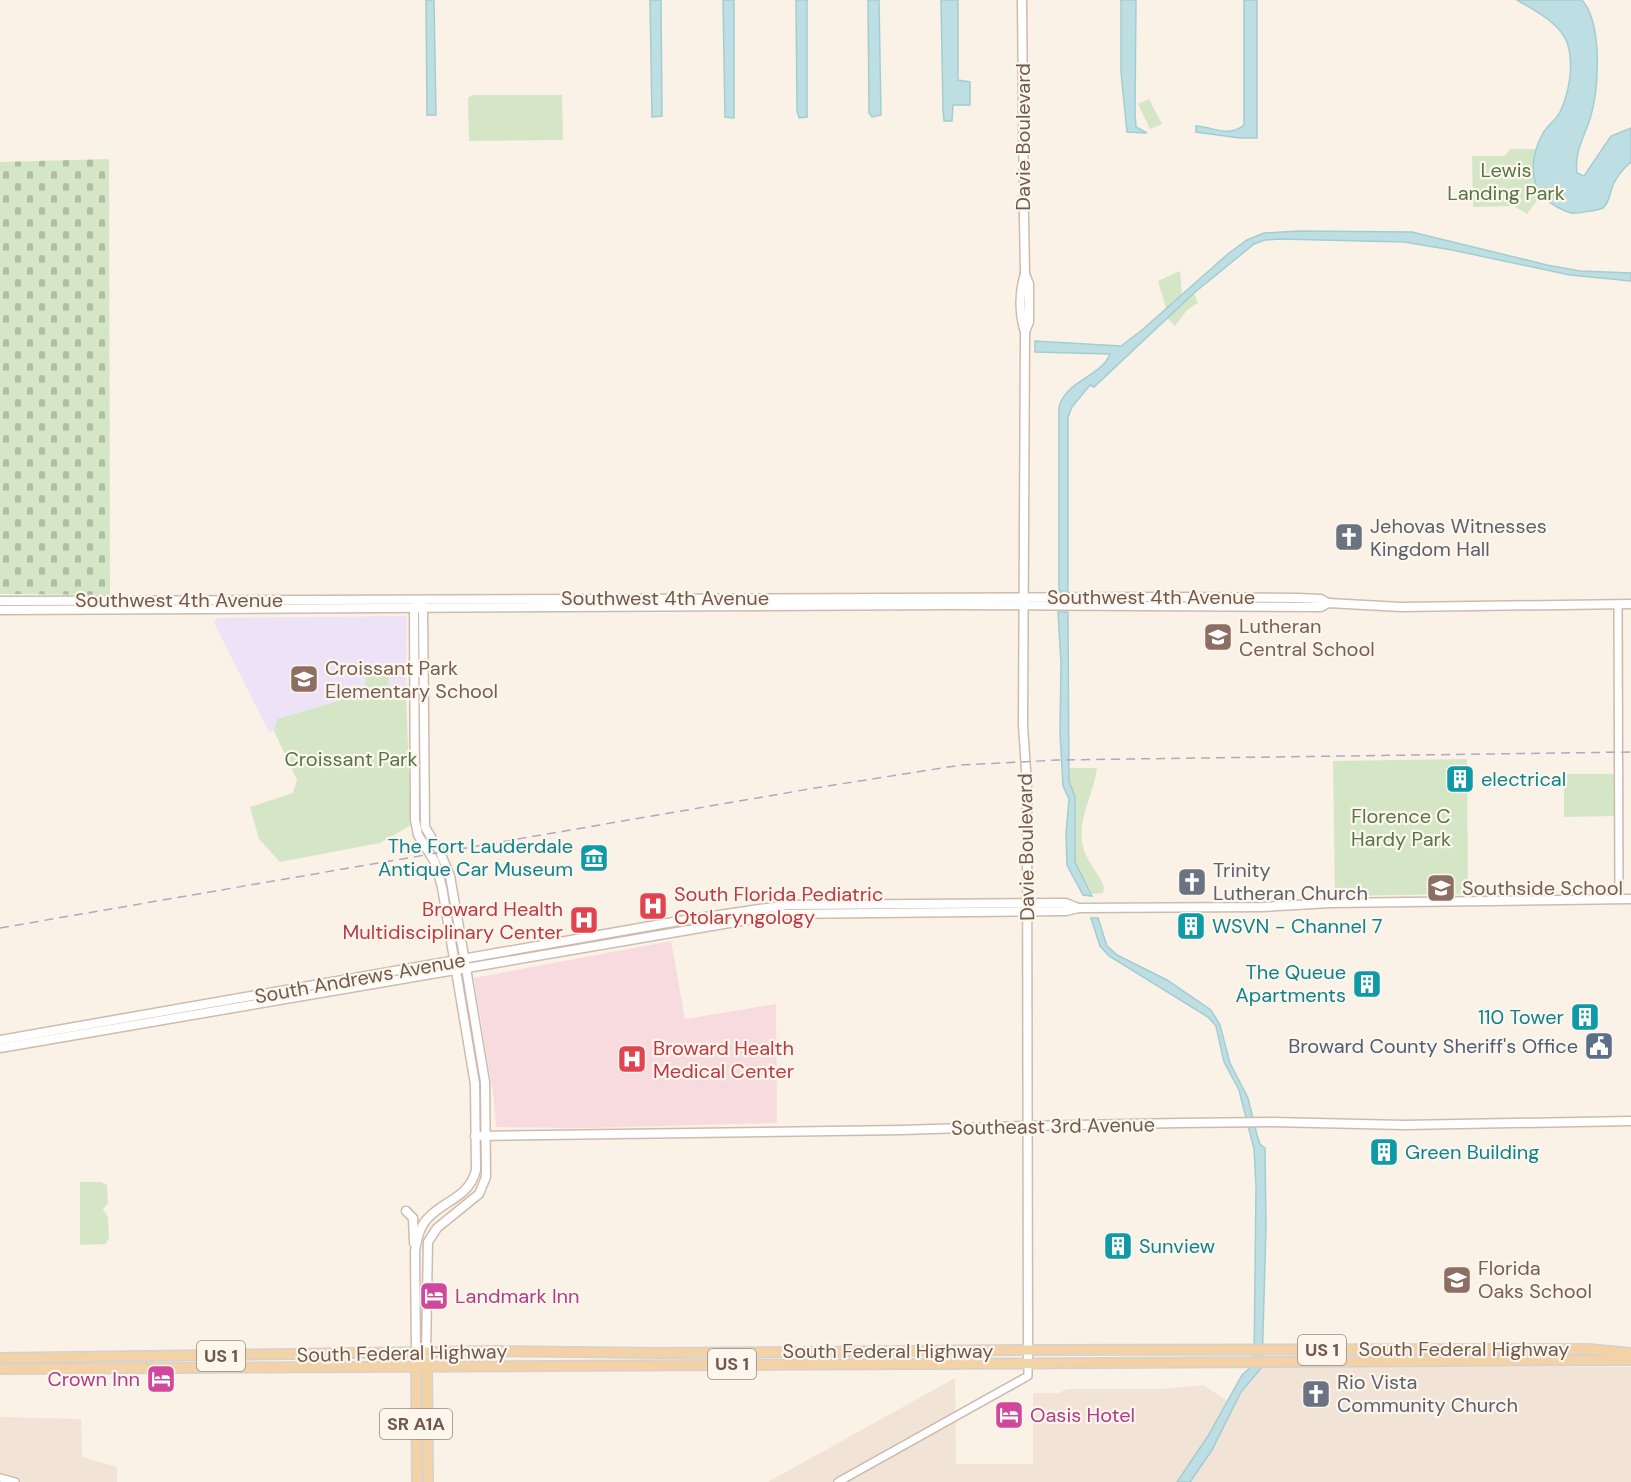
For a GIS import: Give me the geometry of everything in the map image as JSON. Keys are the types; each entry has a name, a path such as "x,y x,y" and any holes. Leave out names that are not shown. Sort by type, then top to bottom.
{"main road":[{"name":"Davie Boulevard","path":"1022,0 1025,274 1029,285 1029,322 1025,332 1023,725 1027,785 1028,1362"},
{"name":"Southwest 4th Avenue","path":"0,610 1024,602 1292,597 1321,599 1328,603 1401,607 1631,604"},
{"name":"Southwest 4th Avenue","path":"0,601 419,605"},
{"path":"415,1251 418,1235 427,1219 466,1190 473,1181 480,1136 484,1082 450,876 440,852 425,827 419,605"},
{"path":"419,605 415,820 418,835 431,854 438,872 475,1084 486,1177 482,1189 471,1201 432,1234 427,1248 426,1353"},
{"name":"South Andrews Avenue","path":"0,1048 466,964 782,914 1027,908 1066,912 1078,908 1263,907 1330,903 1631,899"},
{"name":"South Andrews Avenue","path":"0,1040 455,966"},
{"name":"Southeast 3rd Avenue","path":"480,1136 1272,1122 1404,1125 1631,1122"},
{"path":"406,1211 413,1218 416,1353"},
{"path":"415,1289 426,1289"},
{"name":"South Federal Highway","path":"0,1358 1028,1350 1579,1349 1631,1353"},
{"path":"1165,1361 1180,1350"},
{"path":"1202,1361 1209,1355 1224,1350"},
{"path":"1315,1361 1333,1350"},
{"path":"1335,1361 1342,1353 1350,1350"},
{"path":"877,1363 893,1351"},
{"path":"862,1363 876,1352"},
{"name":"SR A1A","path":"416,1353 417,1482"},
{"name":"SR A1A","path":"426,1353 428,1482"},
{"path":"632,1365 649,1353"},
{"path":"650,1364 659,1353"},
{"path":"256,1367 274,1355"},
{"path":"270,1367 286,1355"},
{"path":"103,1368 113,1362 116,1357"},
{"path":"116,1368 123,1361 133,1357"},
{"name":"South Federal Highway","path":"1315,1361 1631,1360"},
{"name":"South Federal Highway","path":"0,1369 1165,1361"},
{"name":"US 1","path":"1165,1361 1315,1361"}],"street":[{"path":"1618,605 1619,899"},
{"path":"838,1482 1028,1376 1028,1362"},
{"path":"0,1478 15,1482"}],"shaded area":[{"name":"Croissant Park Elementary School","path":"407,616 406,693 388,692 366,665 365,693 277,719 274,731 269,732 214,623 216,618"},
{"name":"Broward Health Medical Center","path":"671,941 685,1019 776,1004 777,1123 588,1128 496,1127 494,1099 474,978"},
{"path":"1262,1367 1631,1367 1631,1482 1190,1482 1212,1450 1241,1392"},
{"path":"955,1378 956,1464 1033,1464 1033,1393 1058,1393 1068,1389 1161,1389 1203,1385 1228,1401 1177,1482 768,1482"},
{"path":"0,1417 81,1419 82,1457 117,1467 117,1482 0,1482"}],"green space":[{"path":"472,95 562,95 563,140 469,141 468,98"},
{"path":"1149,99 1162,124 1150,129 1138,104"},
{"name":"Lewis Landing Park","path":"1510,149 1535,149 1533,172 1541,195 1527,214 1514,206 1473,207 1472,156 1505,156"},
{"path":"109,159 110,595 0,594 0,162"},
{"path":"1180,271 1182,295 1166,308 1158,281"},
{"path":"1194,293 1198,303 1187,310 1175,326 1166,317"},
{"name":"Croissant Park","path":"366,665 388,665 389,692 406,693 411,825 380,843 280,862 259,839 250,807 293,793 297,780 274,731 277,719 365,693"},
{"name":"Florence C Hardy Park","path":"1467,759 1468,894 1335,896 1333,761"},
{"path":"1069,768 1097,768 1083,818 1082,839 1086,855 1104,887 1103,893 1092,894 1075,862 1075,797 1069,781"},
{"path":"1564,774 1614,774 1615,816 1564,817"},
{"path":"80,1182 101,1182 107,1185 108,1203 103,1209 108,1217 109,1238 106,1244 80,1245"}],"water":[{"path":"426,0 434,0 436,115 427,115"},
{"path":"650,0 661,0 662,116 652,117"},
{"path":"723,0 734,0 734,118 725,117"},
{"path":"796,0 807,0 807,117 799,118 797,111"},
{"path":"868,0 879,0 881,115 872,117 869,113"},
{"path":"941,0 958,0 958,80 970,82 970,105 953,105 952,121 944,121 943,110"},
{"path":"1121,0 1136,0 1136,127 1147,133 1127,132 1121,72"},
{"path":"1244,0 1257,0 1257,138 1196,132 1196,126 1232,131 1244,125"},
{"path":"1517,0 1582,0 1589,11 1596,41 1597,75 1593,107 1578,152 1577,173 1584,176 1611,136 1631,128 1631,162 1617,177 1603,208 1568,212 1549,202 1536,185 1533,165 1538,143 1563,105 1571,65 1569,49 1562,33 1540,14"},
{"path":"1412,232 1547,265 1580,271 1631,273 1631,281 1570,275 1404,242 1279,239 1254,244 1194,293 1094,387 1090,385 1072,407 1068,417 1068,591 1059,591 1059,407 1069,391 1106,362 1110,354 1035,352 1035,341 1121,346 1247,240 1264,233"},
{"path":"1058,612 1068,612 1069,781 1075,797 1075,862 1092,896 1083,895 1067,865 1066,834 1069,799 1063,786"},
{"path":"1091,918 1098,918 1107,946 1117,955 1167,980 1211,1010 1220,1025 1230,1063 1248,1098 1260,1144 1265,1148 1266,1228 1262,1367 1241,1392 1212,1450 1190,1482 1177,1482 1208,1436 1242,1375 1254,1364 1256,1187 1254,1149 1239,1090 1224,1062 1216,1026 1208,1017 1109,956 1100,946"}],"railway":[{"path":"0,928 961,765 1058,760 1631,752"}],"place":[{"name":"Jehovas Witnesses Kingdom Hall","path":"1349,537"},
{"name":"Lutheran Central School","path":"1218,637"},
{"name":"Croissant Park Elementary School","path":"304,679"},
{"name":"electrical","path":"1460,779"},
{"name":"The Fort Lauderdale Antique Car Museum","path":"594,858"},
{"name":"Trinity Lutheran Church","path":"1192,882"},
{"name":"Southside School","path":"1441,888"},
{"name":"South Florida Pediatric Otolaryngology","path":"653,906"},
{"name":"Broward Health Multidisciplinary Center","path":"584,920"},
{"name":"WSVN - Channel 7","path":"1191,926"},
{"name":"The Queue Apartments","path":"1367,984"},
{"name":"110 Tower","path":"1585,1017"},
{"name":"Broward County Sheriff's Office","path":"1599,1046"},
{"name":"Broward Health Medical Center","path":"632,1059"},
{"name":"Green Building","path":"1384,1152"},
{"name":"Sunview","path":"1118,1246"},
{"name":"Florida Oaks School","path":"1457,1280"},
{"name":"Landmark Inn","path":"434,1296"},
{"name":"Crown Inn","path":"161,1379"},
{"name":"Rio Vista Community Church","path":"1316,1394"},
{"name":"Oasis Hotel","path":"1009,1415"}]}
